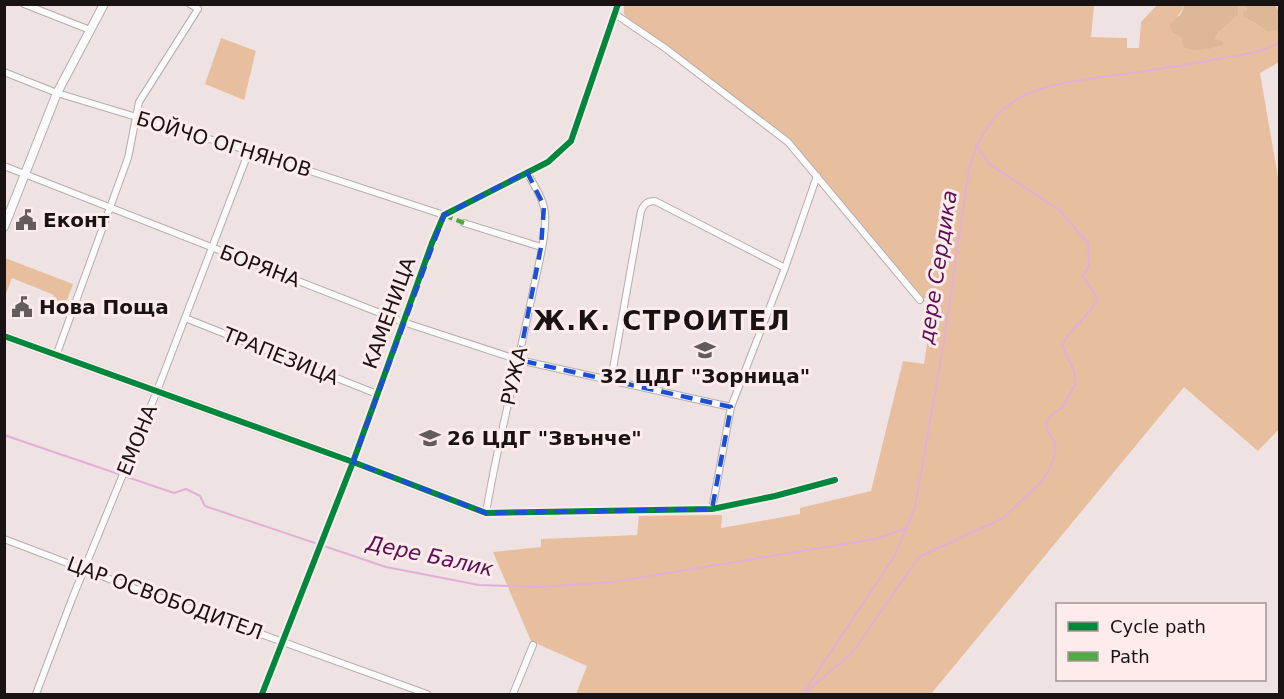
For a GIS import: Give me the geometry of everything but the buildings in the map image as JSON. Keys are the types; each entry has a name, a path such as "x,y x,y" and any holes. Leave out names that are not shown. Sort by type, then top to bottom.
{"street":[{"path":"24,4 90,30"},
{"path":"4,227 57,93 104,4"},
{"path":"56,356 132,145 139,102 198,9 190,4"},
{"path":"444,215 548,162 571,141 618,4"},
{"path":"615,14 788,141 920,300"},
{"name":"БОЙЧО ОГНЯНОВ","path":"4,72 57,93 249,151 444,215"},
{"name":"ЕМОНА","path":"36,694 157,391 249,151"},
{"name":"БОРЯНА","path":"4,166 403,322 519,360 731,407"},
{"name":"РУЖА","path":"486,513 494,465 519,360 546,217 544,206 527,172"},
{"path":"712,509 731,407 785,268 817,176"},
{"path":"611,380 641,211 650,201 655,201 785,268"},
{"name":"КАМЕНИЦА","path":"262,694 327,532 444,215"},
{"path":"464,223 541,247"},
{"name":"ТРАПЕЗИЦА","path":"185,318 377,394"},
{"path":"4,336 353,462 486,513 712,509 775,496 835,480"},
{"name":"ЦАР ОСВОБОДИТЕЛ","path":"4,539 427,694"},
{"path":"513,694 532,645"}],"highlighted area":[{"path":"527,172 544,206 541,247 519,360 731,407 712,509 486,513 353,462 444,215"}],"shaded area":[{"path":"624,5 1094,5 1091,37 1127,38 1127,48 1139,48 1141,22 1157,5 1185,5 1176,19 1183,40 1200,50 1222,45 1215,39 1218,33 1238,15 1239,5 1247,5 1243,17 1267,32 1279,28 1279,62 1260,73 1279,183 1279,429 1258,451 1184,387 931,694 576,694 587,666 531,641 493,552 541,547 541,539 637,535 639,516 722,515 721,528 800,514 800,508 871,491 903,361 924,364 934,299 923,298 790,139 627,18 624,14"},
{"path":"1185,5 1239,5 1238,15 1218,33 1215,39 1222,41 1223,45 1198,50 1183,47 1181,37 1171,31 1170,24 1180,15"},
{"path":"1247,5 1275,5 1279,11 1279,29 1267,32 1243,17"},
{"path":"221,38 256,51 244,100 205,84"},
{"path":"5,258 73,284 61,316 48,311 54,295 12,278 5,296"}],"waterway":[{"name":"дере Сердика","path":"803,694 895,555 915,507 943,347 969,169 979,143 991,123 1005,108 1021,97 1040,89 1242,55 1266,49 1280,42"},
{"path":"805,693 852,653 919,557 1003,518 1041,482 1055,454 1055,442 1048,432 1046,423 1052,414 1062,408 1076,383 1073,368 1062,346 1098,299 1083,276 1089,265 1088,243 1059,210 989,164 976,145"},
{"name":"Дере Балик","path":"4,435 174,493 186,489 200,496 205,506 386,567 479,585 540,587 612,582 875,539 907,528"}],"marked path":[{"path":"444,215 464,223"}],"cycle path":[{"path":"262,694 353,462 444,215 548,162 571,141 618,4"},
{"path":"4,336 353,462 486,513 712,509 775,496 835,480"}],"place":[{"name":"Еконт","path":"26,220"},
{"name":"Нова Поща","path":"22,307"},
{"name":"32 ЦДГ \"Зорница\"","path":"705,350"},
{"name":"26 ЦДГ \"Звънче\"","path":"430,438"}],"district":[{"name":"Ж.К. СТРОИТЕЛ","path":"662,321"}]}
